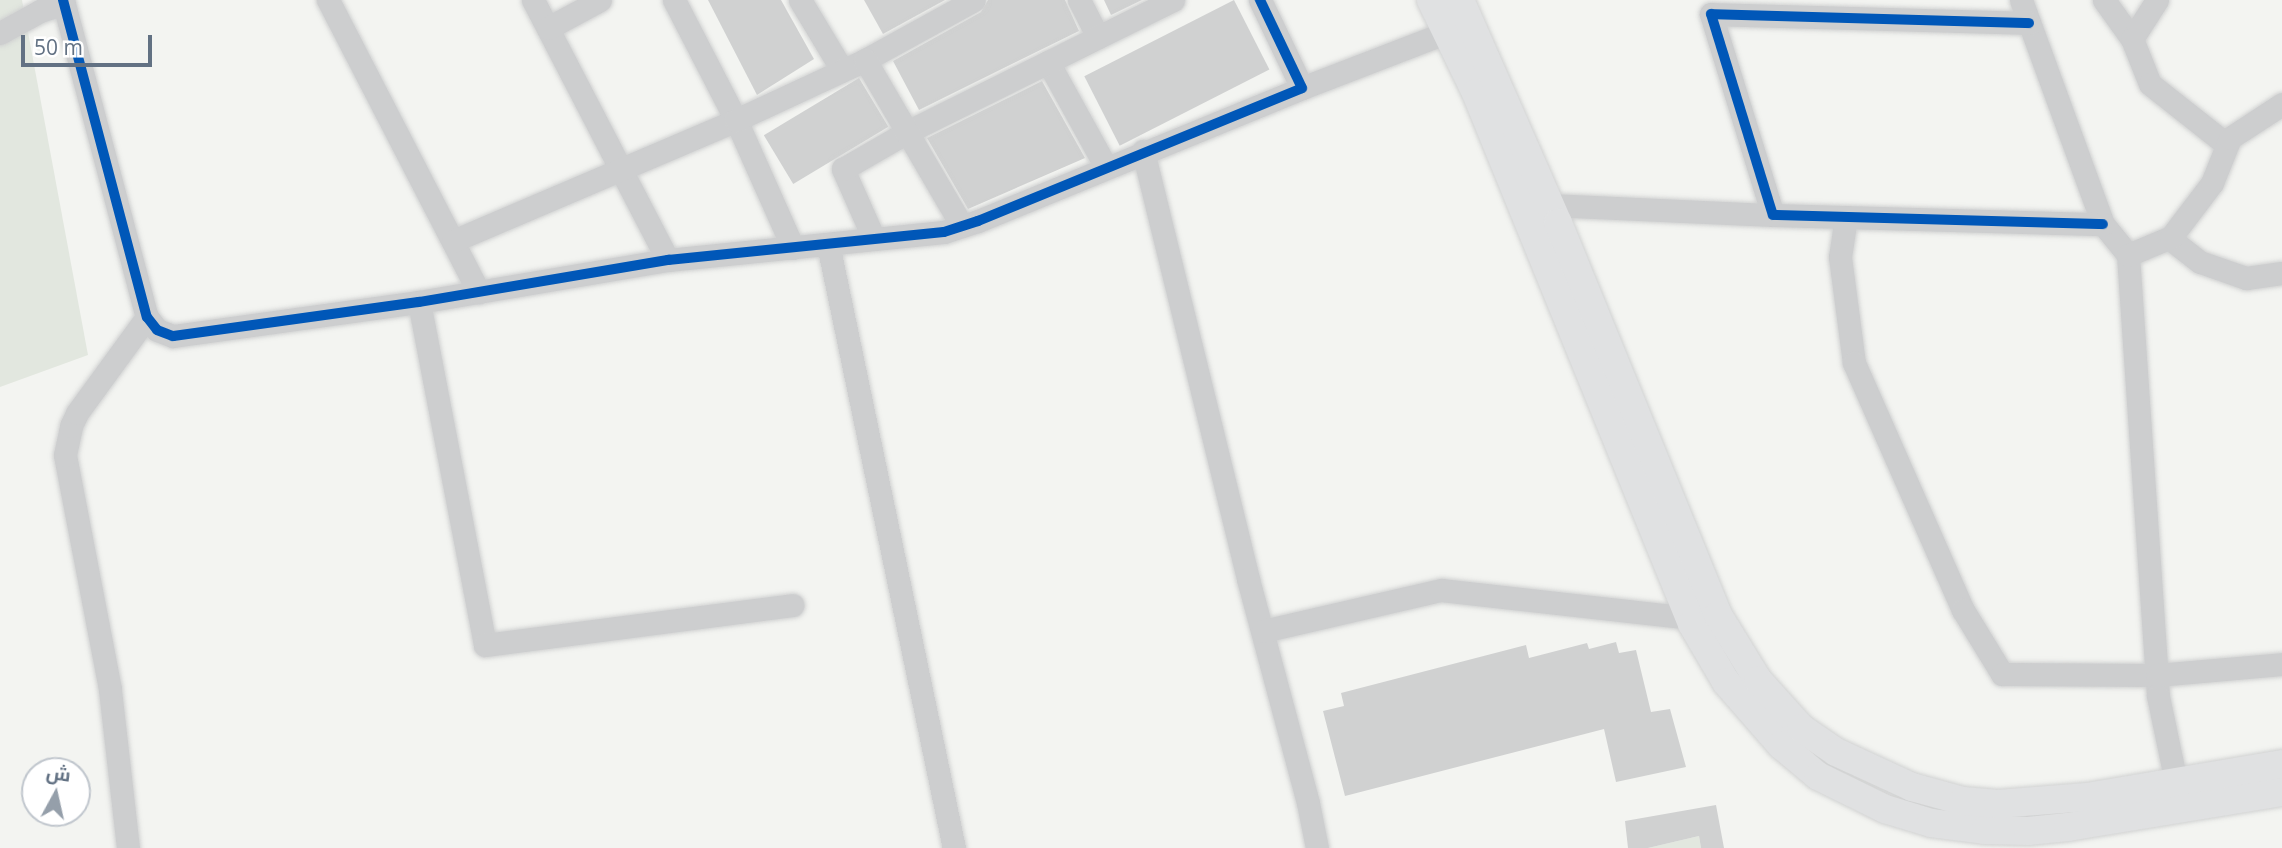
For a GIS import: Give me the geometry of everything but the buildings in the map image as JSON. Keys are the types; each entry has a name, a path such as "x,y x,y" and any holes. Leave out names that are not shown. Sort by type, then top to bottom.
{"main road":[{"path":"1431,0 1515,187 1689,618 1726,682 1759,724 1781,745 1818,776 1837,787 1908,818 1959,827 2028,831 2282,792"},
{"path":"1460,0 1550,205 1718,615 1758,680 1801,728 1836,752 1884,776 1937,795 1964,801 2034,803 2282,764"}],"street":[{"path":"328,0 479,292"},
{"path":"533,0 668,260"},
{"path":"548,28 600,0"},
{"path":"674,0 736,120 793,248"},
{"path":"800,0 842,70"},
{"path":"453,241 736,120 865,60 974,0"},
{"path":"1079,0 1098,37"},
{"path":"874,239 844,169 907,132 1173,0"},
{"path":"1260,0 1302,88"},
{"path":"2021,0 2103,224 2128,255 2157,675 2176,782"},
{"path":"2104,0 2132,39 2150,84 2226,144"},
{"path":"2132,39 2157,0"},
{"path":"0,33 64,1 147,317 157,330 173,336 419,302 668,260 944,232 1447,32"},
{"path":"1773,215 1711,14 2029,23"},
{"path":"865,60 962,226"},
{"path":"1048,62 1106,167"},
{"path":"2128,255 2169,238 2186,221 2212,183 2226,144 2237,132 2282,104"},
{"path":"1143,151 1308,803 1317,848"},
{"path":"1550,205 1846,218 2103,224"},
{"path":"1846,218 1840,257 1854,363 1963,610 2002,674 2157,675 2282,664"},
{"path":"2169,238 2200,262 2246,278 2282,273"},
{"path":"828,244 954,848"},
{"path":"419,302 485,645 792,605"},
{"path":"128,848 110,689 65,455 69,433 77,413 147,317"},
{"path":"1263,631 1441,590 1689,618"}],"shaded area":[{"path":"0,0 22,0 88,355 0,387"},
{"path":"1699,836 1701,848 1648,848"}],"cycle path":[{"path":"63,0 147,317 157,330 173,336 419,302 668,260 944,232 978,221 1302,88 1260,0"},
{"path":"2029,23 1711,14 1773,215 2103,224"}]}
